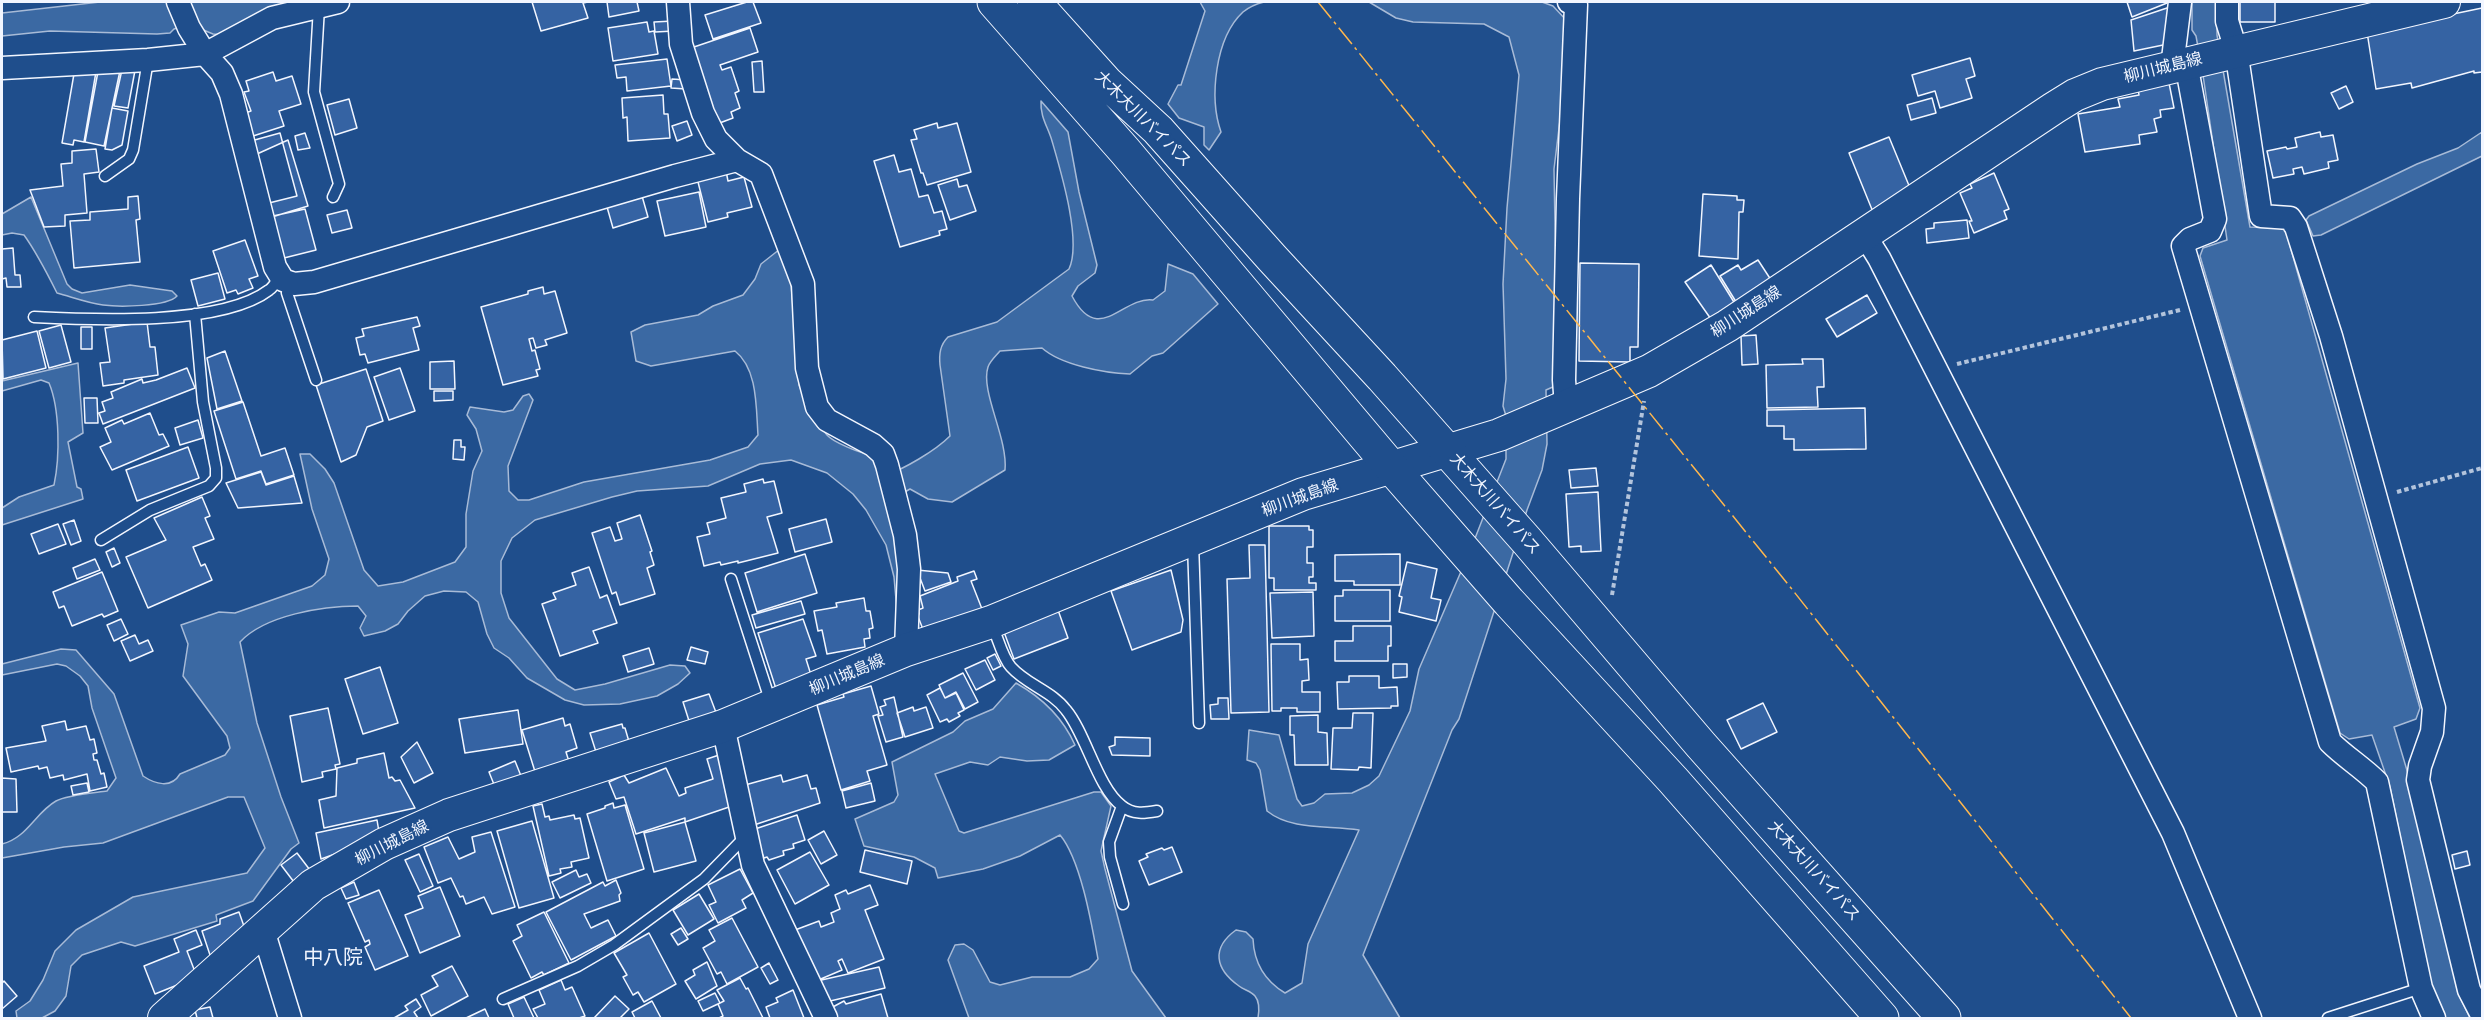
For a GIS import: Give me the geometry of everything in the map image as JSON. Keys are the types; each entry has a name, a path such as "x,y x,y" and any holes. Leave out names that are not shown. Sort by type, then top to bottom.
{"highway":[{"name":"大木大川バイパス","path":"994,2 1125,151 1466,553 1673,780 1882,1018"},
{"name":"大木大川バイパス","path":"1034,2 1106,82 1158,130 1448,451 1701,745 1944,1018"}],"main road":[{"name":"柳川城島線","path":"164,1018 313,885 384,844 449,815 723,726 906,650 991,622 1303,494 1499,435 1649,371 1727,326 2075,95 2102,84 2185,63 2444,2"}],"street":[{"path":"178,2 189,28 222,73 231,94 275,267 284,278 294,284 314,282 675,176 737,160"},
{"path":"678,2 681,44 704,113 716,139 737,160 761,174 803,284 807,368 817,407 827,420 873,445 883,454 887,465 905,535 909,569 906,650"},
{"path":"2180,2 2185,63 2215,219 2210,231 2190,239 2183,246 2330,742 2345,757 2362,766 2377,782 2421,988 2434,1018"},
{"path":"2227,2 2227,21 2261,216 2290,218 2296,226 2331,336 2434,708 2432,732 2420,766 2418,780 2469,990 2482,1015"},
{"path":"1560,409 1564,380 1576,3"},
{"path":"2,68 148,60 206,54 272,18 329,4"},
{"path":"1864,234 1879,258 2173,833 2250,1018"},
{"path":"723,726 753,864 825,1018"},
{"path":"263,930 290,1018"}],"lane":[{"path":"329,4 314,92 339,184 333,197"},
{"path":"105,176 129,159 133,150 148,60"},
{"path":"34,317 102,320 210,313 242,303 270,290 284,278 316,380"},
{"path":"101,540 150,510 209,486 216,477 203,402 195,314"},
{"path":"1193,539 1199,723"},
{"path":"731,579 772,706"},
{"path":"991,622 1010,666 1054,698 1067,711 1108,790 1122,806 1140,814 1157,811"},
{"path":"1122,806 1109,842 1110,856 1123,904"},
{"path":"503,999 578,966 614,945 704,879 747,835"},
{"path":"2328,1018 2421,988"}],"path":[{"path":"1936,369 2201,305"},
{"path":"1605,632 1649,371"},
{"path":"2376,498 2482,468"}],"water":[{"path":"100,2 311,2 232,36 213,34 201,29 198,22 174,29 170,33 157,34 50,31 2,36 2,13"},
{"path":"1200,2 1264,2 1243,12 1226,37 1215,86 1215,103 1221,132 1209,150 1204,145 1204,127 1179,118 1168,104 1178,85 1181,85 1205,11"},
{"path":"1369,2 1542,2 1553,6 1567,21 1566,71 1554,169 1555,386 1546,390 1547,444 1542,470 1459,719 1452,730 1363,955 1400,1018 1258,1018 1257,998 1231,979 1221,966 1219,958 1223,944 1236,930 1246,932 1253,939 1258,963 1272,983 1285,993 1302,983 1308,944 1359,830 1288,822 1267,811 1260,770 1256,763 1247,760 1249,730 1279,735 1297,799 1302,806 1314,803 1325,794 1352,793 1369,785 1379,776 1410,711 1419,669 1472,546 1506,459 1506,416 1503,406 1506,379 1503,284 1507,208 1519,75 1509,37 1484,24 1413,22 1396,18"},
{"path":"2192,2 2217,2 2217,35 2250,227 2285,228 2420,708 2416,719 2394,727 2412,787 2458,993 2470,1018 2444,1018 2432,991 2390,787 2372,735 2349,739 2340,733 2200,256 2203,248 2227,240 2203,75 2196,36 2192,30"},
{"path":"1041,101 1068,132 1079,192 1097,265 1095,273 1078,286 1072,296 1082,311 1092,318 1101,319 1131,305 1153,300 1165,291 1168,264 1193,274 1218,304 1163,353 1152,356 1130,374 1083,367 1060,359 1042,348 1000,351 988,367 987,377 1005,457 1005,470 952,502 928,499 910,489 891,500 901,586 897,611 894,577 886,545 866,510 853,494 827,473 791,460 760,464 708,486 637,491 612,497 535,520 512,538 501,561 501,593 509,618 557,679 575,690 605,684 670,665 685,666 690,673 678,684 657,696 620,704 584,705 565,700 527,678 509,658 494,648 487,634 478,602 466,592 444,591 425,596 408,611 398,624 385,631 364,636 360,628 366,616 358,606 312,610 264,625 240,642 257,723 299,843 291,849 253,901 216,915 217,921 135,946 121,942 82,955 71,966 66,996 55,1011 42,1018 17,1018 16,1011 30,1001 43,980 55,951 76,930 133,897 247,873 265,848 244,797 228,797 103,843 2,858 2,844 11,841 25,831 42,812 56,801 80,794 107,791 116,778 92,708 88,686 80,676 66,666 57,664 2,675 2,664 61,649 76,650 114,694 143,776 153,781 163,784 172,782 180,774 225,755 230,748 227,736 183,676 188,644 181,625 219,612 235,613 312,586 325,575 329,559 312,509 300,454 310,454 325,469 334,483 364,570 378,586 403,582 455,562 466,547 466,514 473,471 482,451 476,429 467,415 470,407 504,412 513,410 523,396 529,394 533,400 508,466 509,491 518,500 529,500 584,482 710,460 748,447 758,435 756,401 748,368 735,351 651,366 636,361 631,332 645,325 698,315 713,306 743,295 755,279 761,264 780,249 791,283 799,385 814,418 830,438 854,450 870,454 884,476 910,464 936,448 950,436 940,361 945,340 948,337 997,322 1069,269 1073,242 1069,206 1056,154 1043,117"},
{"path":"2482,132 2482,156 2321,235 2313,236 2306,220 2309,216 2417,164 2458,148"},
{"path":"31,197 67,284 72,289 82,293 130,285 172,291 177,296 172,300 153,304 110,306 57,293 24,235 12,233 2,235 2,214"},
{"path":"78,363 83,433 68,442 77,487 81,489 83,499 2,525 2,508 19,497 54,485 58,447 57,419 49,383 41,380 2,391 2,381"},
{"path":"1016,683 1034,695 1058,717 1075,745 1049,760 1027,761 1000,757 988,765 970,762 935,774 959,831 964,833 1094,792 1101,792 1111,806 1101,851 1132,971 1166,1018 969,1018 948,960 955,945 964,944 973,950 990,982 1000,985 1032,977 1070,977 1089,969 1098,959 1080,877 1074,860 1060,835 1020,856 983,869 938,878 935,868 914,857 864,846 855,819 894,802 898,795 892,762 953,732 965,721 993,709"}],"building":[{"path":"532,2 588,2 583,3 588,18 541,31"},
{"path":"607,2 637,2 639,11 609,17"},
{"path":"753,2 761,23 713,39 705,15"},
{"path":"2127,2 2166,2 2167,3 2132,17"},
{"path":"2240,2 2275,2 2275,22 2240,22"},
{"path":"2170,7 2168,44 2134,51 2131,20"},
{"path":"2482,8 2482,72 2474,73 2474,71 2412,88 2411,83 2376,89 2367,32"},
{"path":"673,21 674,31 655,32 654,22"},
{"path":"647,22 649,32 654,31 658,54 613,61 608,28"},
{"path":"750,28 758,52 720,65 722,70 731,67 739,91 735,93 740,108 731,112 733,118 717,124 691,48"},
{"path":"1970,58 1975,76 1966,79 1972,98 1940,108 1935,91 1918,96 1912,75"},
{"path":"667,59 671,86 627,91 626,77 617,78 615,65"},
{"path":"762,61 764,92 754,92 752,62"},
{"path":"123,65 136,65 128,108 114,106"},
{"path":"97,66 84,142 74,140 73,145 62,143 75,68"},
{"path":"99,66 121,66 104,146 85,142"},
{"path":"273,72 276,81 292,76 301,104 279,111 284,126 250,137 242,114 251,111 244,92 249,91 246,81"},
{"path":"672,79 687,80 686,89 671,88"},
{"path":"2169,83 2174,108 2160,110 2161,117 2154,119 2157,132 2139,135 2140,144 2085,152 2078,114 2120,107 2118,99 2139,95 2138,89"},
{"path":"2346,86 2353,102 2339,109 2331,93"},
{"path":"663,95 664,114 668,114 670,138 628,141 627,117 623,118 622,98"},
{"path":"1932,98 1936,113 1911,120 1907,105"},
{"path":"349,99 357,128 335,135 327,105"},
{"path":"112,108 128,111 122,145 112,150 105,149"},
{"path":"687,121 692,135 677,141 672,126"},
{"path":"937,123 938,128 957,123 971,172 927,185 911,140 917,139 914,130"},
{"path":"2320,132 2321,137 2333,135 2338,160 2328,162 2329,168 2304,174 2302,167 2293,169 2294,174 2273,178 2267,151 2297,147 2295,138"},
{"path":"280,133 297,196 269,203 251,141"},
{"path":"305,133 310,148 298,150 295,136"},
{"path":"1889,137 1910,188 1873,212 1849,153"},
{"path":"288,140 308,206 272,217 257,154"},
{"path":"96,149 99,172 84,174 87,213 65,215 65,226 44,227 30,190 63,186 61,164 72,163 72,151"},
{"path":"894,155 899,172 911,169 919,197 928,195 934,213 942,211 947,229 939,231 940,235 900,247 874,161"},
{"path":"726,171 728,181 744,177 752,207 727,213 728,217 708,222 697,178"},
{"path":"1994,173 2009,209 2004,211 2007,219 1974,233 1969,221 1972,221 1960,193 1972,188 1970,184"},
{"path":"957,179 959,187 967,185 976,211 950,220 938,185"},
{"path":"699,192 706,227 665,236 657,201"},
{"path":"1703,194 1737,196 1737,200 1744,200 1743,212 1739,212 1738,259 1699,256"},
{"path":"138,196 140,219 136,220 140,262 74,268 70,221 90,220 90,212 128,209 128,197"},
{"path":"642,196 648,217 613,228 607,207"},
{"path":"305,209 316,250 284,258 273,216"},
{"path":"347,210 352,228 332,233 327,215"},
{"path":"1967,220 1969,238 1927,243 1926,229 1934,228 1934,223"},
{"path":"245,240 258,276 249,279 253,288 238,294 236,290 227,293 213,251"},
{"path":"13,248 15,275 20,275 21,287 7,287 6,278 2,279 2,249"},
{"path":"1758,260 1773,283 1738,305 1720,276 1738,265 1741,270"},
{"path":"1580,263 1639,264 1638,347 1630,347 1630,362 1579,361"},
{"path":"1711,265 1737,307 1713,322 1685,282"},
{"path":"218,273 225,299 198,306 191,280"},
{"path":"543,287 544,294 555,291 567,333 545,340 547,345 536,348 533,338 529,339 532,351 535,350 540,369 536,370 538,376 503,385 481,307 528,294 528,291"},
{"path":"1867,295 1877,313 1837,337 1826,319"},
{"path":"417,317 420,326 413,328 419,350 368,363 365,354 360,355 356,338 364,336 362,329"},
{"path":"147,322 150,347 155,347 158,375 103,386 100,363 110,362 105,328"},
{"path":"61,325 71,362 49,368 39,331"},
{"path":"81,327 92,327 92,349 81,349"},
{"path":"37,331 46,368 3,379 2,340"},
{"path":"1756,335 1758,364 1742,365 1741,336"},
{"path":"225,351 242,401 217,409 207,358"},
{"path":"1802,359 1823,359 1824,387 1817,387 1818,407 1767,408 1766,365 1803,364"},
{"path":"454,361 455,389 430,389 430,362"},
{"path":"187,368 195,388 103,424 99,413 105,411 102,402 113,398 111,392 142,379 143,383 156,380"},
{"path":"400,368 415,411 389,420 374,377"},
{"path":"366,369 383,421 367,427 356,455 341,462 316,385"},
{"path":"434,391 453,391 453,400 434,401"},
{"path":"84,398 97,398 98,423 85,423"},
{"path":"243,402 261,456 285,448 294,475 266,484 261,471 236,479 214,411"},
{"path":"1865,408 1866,449 1794,450 1794,439 1784,439 1784,426 1767,426 1767,410"},
{"path":"150,413 159,435 163,434 169,446 112,470 100,447 111,442 105,428 122,420 124,424"},
{"path":"198,420 203,438 180,445 175,428"},
{"path":"454,440 461,440 461,447 465,447 464,460 453,459"},
{"path":"188,447 199,478 137,501 126,470"},
{"path":"1596,468 1598,486 1571,488 1569,470"},
{"path":"261,472 266,485 294,476 302,503 238,508 226,483"},
{"path":"763,479 764,483 774,481 782,513 767,517 778,553 738,563 738,561 721,565 720,562 704,566 697,537 710,534 707,523 726,518 721,498 746,492 744,484"},
{"path":"1598,492 1601,551 1581,552 1581,546 1569,547 1566,494"},
{"path":"202,497 210,516 205,518 214,539 193,547 201,566 205,564 212,580 148,608 126,557 166,540 154,518"},
{"path":"640,515 652,551 650,552 654,565 647,568 655,594 620,605 616,592 612,594 592,533 610,527 615,541 622,539 617,523"},
{"path":"826,519 832,542 795,552 789,529"},
{"path":"74,520 81,541 71,545 63,524"},
{"path":"58,524 66,544 39,554 31,534"},
{"path":"1269,526 1309,526 1309,530 1313,530 1313,547 1307,547 1307,563 1313,563 1313,577 1309,577 1309,583 1316,583 1316,590 1274,590 1274,578 1269,578"},
{"path":"1249,545 1265,545 1269,712 1231,713 1227,579 1250,578"},
{"path":"114,548 120,563 112,567 106,552"},
{"path":"805,554 817,593 757,612 745,573"},
{"path":"1400,554 1400,585 1354,585 1354,581 1335,581 1335,555"},
{"path":"95,559 100,570 77,579 73,568"},
{"path":"1407,562 1437,569 1431,598 1441,600 1436,621 1399,612 1402,597 1399,596"},
{"path":"589,567 600,598 607,595 617,623 593,631 598,643 560,656 542,604 556,599 553,593 576,585 572,573"},
{"path":"917,570 948,573 951,582 925,591"},
{"path":"1171,570 1183,620 1181,632 1132,650 1111,591"},
{"path":"974,571 977,579 971,581 982,609 924,632 917,614 919,614 918,610 923,608 920,596 958,581 957,577"},
{"path":"102,572 118,611 104,617 102,614 72,626 64,606 59,608 53,592"},
{"path":"1343,590 1390,590 1390,621 1335,621 1335,596 1343,596"},
{"path":"1313,592 1314,636 1272,638 1270,593"},
{"path":"864,598 866,611 870,611 873,628 869,629 870,638 864,639 865,647 827,654 822,630 818,631 814,611 837,607 836,603"},
{"path":"801,601 805,614 756,628 752,615"},
{"path":"1058,610 1068,638 1014,659 1004,632"},
{"path":"121,619 128,634 114,641 107,625"},
{"path":"803,619 816,656 806,659 811,675 777,692 758,633"},
{"path":"1353,626 1391,626 1388,661 1335,661 1335,641 1353,641"},
{"path":"135,635 139,644 148,640 153,651 130,661 121,641"},
{"path":"1271,644 1300,644 1300,660 1308,659 1309,680 1302,681 1302,692 1320,692 1320,712 1297,712 1297,708 1281,708 1281,711 1272,711"},
{"path":"691,647 708,652 705,664 687,660"},
{"path":"649,648 654,664 628,672 623,656"},
{"path":"995,654 1001,666 993,670 987,658"},
{"path":"985,660 995,680 976,690 965,669"},
{"path":"1393,664 1407,664 1407,677 1393,678"},
{"path":"380,667 398,723 363,734 345,679"},
{"path":"963,673 978,702 965,709 956,692 945,698 939,685"},
{"path":"1349,676 1379,676 1379,688 1397,687 1398,706 1338,709 1337,682 1349,682"},
{"path":"871,686 879,714 873,716 887,765 867,771 870,781 841,790 817,705"},
{"path":"940,688 945,698 956,693 964,710 958,713 960,716 949,722 947,719 940,722 927,695"},
{"path":"709,694 717,715 690,724 683,702"},
{"path":"894,697 903,737 886,742 878,716 883,715 880,707 886,705 884,700"},
{"path":"1218,698 1228,698 1229,719 1211,719 1210,705 1218,704"},
{"path":"1763,703 1777,732 1741,749 1727,720"},
{"path":"913,707 914,711 926,707 933,728 905,737 897,713"},
{"path":"328,708 340,764 335,765 336,769 322,772 323,777 302,782 290,716"},
{"path":"518,710 523,744 465,753 459,719"},
{"path":"1353,713 1373,713 1371,768 1331,769 1333,728 1352,728"},
{"path":"1318,715 1318,732 1327,733 1328,765 1295,765 1294,735 1290,735 1290,716"},
{"path":"563,718 565,726 570,724 577,748 566,752 571,768 537,778 522,730"},
{"path":"65,721 67,730 86,726 90,740 94,739 97,753 93,754 94,760 97,760 101,774 104,773 107,787 90,791 87,774 64,780 63,775 50,778 47,767 39,769 38,766 11,772 6,748 46,741 42,726"},
{"path":"622,724 630,745 597,755 590,733"},
{"path":"1115,737 1150,738 1150,756 1112,755 1109,747 1115,745"},
{"path":"417,742 433,773 414,783 401,757"},
{"path":"384,753 389,778 392,777 395,781 400,780 415,808 324,828 319,800 336,796 337,768 357,763 357,759"},
{"path":"719,755 732,806 685,822 685,818 636,834 624,797 616,799 609,782 624,775 629,783 666,768 679,796 686,793 685,788 713,779 707,759"},
{"path":"515,761 523,781 497,792 489,772"},
{"path":"781,775 783,782 807,775 811,789 816,788 820,803 751,826 745,785"},
{"path":"2,778 16,779 17,812 2,812"},
{"path":"87,783 89,792 73,795 71,786"},
{"path":"871,783 875,801 846,808 842,791"},
{"path":"613,803 614,808 625,805 644,869 607,881 587,814"},
{"path":"542,804 545,817 549,816 550,820 574,815 575,819 580,818 589,858 571,862 572,867 560,869 561,873 549,876 533,806"},
{"path":"797,815 805,840 793,844 794,848 783,851 784,855 769,860 767,857 764,858 752,830"},
{"path":"377,820 380,838 321,859 316,833"},
{"path":"532,821 554,898 519,908 497,831"},
{"path":"685,822 696,861 654,872 644,833"},
{"path":"824,831 837,855 821,864 808,840"},
{"path":"491,832 515,907 492,914 484,897 466,904 451,878 438,883 424,847 448,837 459,859 475,852 472,837"},
{"path":"1172,847 1182,872 1149,885 1139,861 1148,857 1146,854"},
{"path":"865,850 912,861 907,884 860,872"},
{"path":"2467,851 2470,865 2455,869 2452,855"},
{"path":"810,852 829,885 795,904 777,870"},
{"path":"297,853 313,874 297,886 281,865"},
{"path":"419,854 433,886 420,892 405,860"},
{"path":"740,869 753,893 742,900 746,908 718,923 709,905 716,902 708,885"},
{"path":"576,870 579,877 587,874 591,883 560,898 552,882"},
{"path":"616,880 621,893 620,901 584,914 591,928 608,920 616,936 571,960 546,912 603,882 605,886"},
{"path":"354,882 359,895 346,899 341,888"},
{"path":"870,885 878,905 865,910 884,959 848,973 842,959 838,961 842,970 816,981 795,930 819,921 821,927 834,922 831,913 840,909 835,895 846,890 848,894"},
{"path":"440,887 460,936 420,953 405,915 423,908 418,896"},
{"path":"379,890 408,956 375,970 365,947 370,944 369,940 365,942 348,903"},
{"path":"699,894 714,919 688,935 673,910"},
{"path":"239,912 246,932 212,961 202,931 220,924 220,919"},
{"path":"544,912 569,963 544,975 542,972 531,978 513,941 522,936 517,925"},
{"path":"732,918 758,967 727,984 721,972 717,974 703,948 715,941 709,930"},
{"path":"681,928 688,939 678,945 671,934"},
{"path":"196,930 202,945 187,951 197,977 155,994 144,966 179,952 174,939"},
{"path":"649,933 676,984 644,1002 638,992 633,995 623,977 627,975 614,953"},
{"path":"707,962 717,986 696,999 685,981 695,975 693,970"},
{"path":"769,963 778,980 770,984 761,968"},
{"path":"452,966 468,996 431,1016 421,995 438,986 432,976"},
{"path":"879,967 885,988 826,1002 817,981"},
{"path":"740,978 746,989 748,988 763,1018 719,1018 723,1016 718,1004 724,1001 717,990"},
{"path":"561,980 565,990 572,987 585,1016 538,1018 533,1009 545,1004 539,990"},
{"path":"4,981 17,996 2,1009 2,983"},
{"path":"793,990 804,1018 770,1018 766,1007 778,1002 776,998"},
{"path":"715,993 720,1003 703,1011 698,1001"},
{"path":"881,994 888,1018 834,1018 829,1009 844,1001 846,1004"},
{"path":"615,996 629,1009 620,1018 594,1018"},
{"path":"524,997 534,1018 514,1018 508,1004"},
{"path":"416,999 421,1007 414,1012 418,1018 394,1018 408,1010 405,1006"},
{"path":"652,1001 661,1018 635,1018 632,1012"},
{"path":"210,1007 213,1018 197,1018 195,1010"},
{"path":"485,1009 489,1018 466,1018"}],"power":[{"path":"1318,2 1791,588 2131,1018"}],"district":[{"name":"中八院","path":"333,958"}]}
